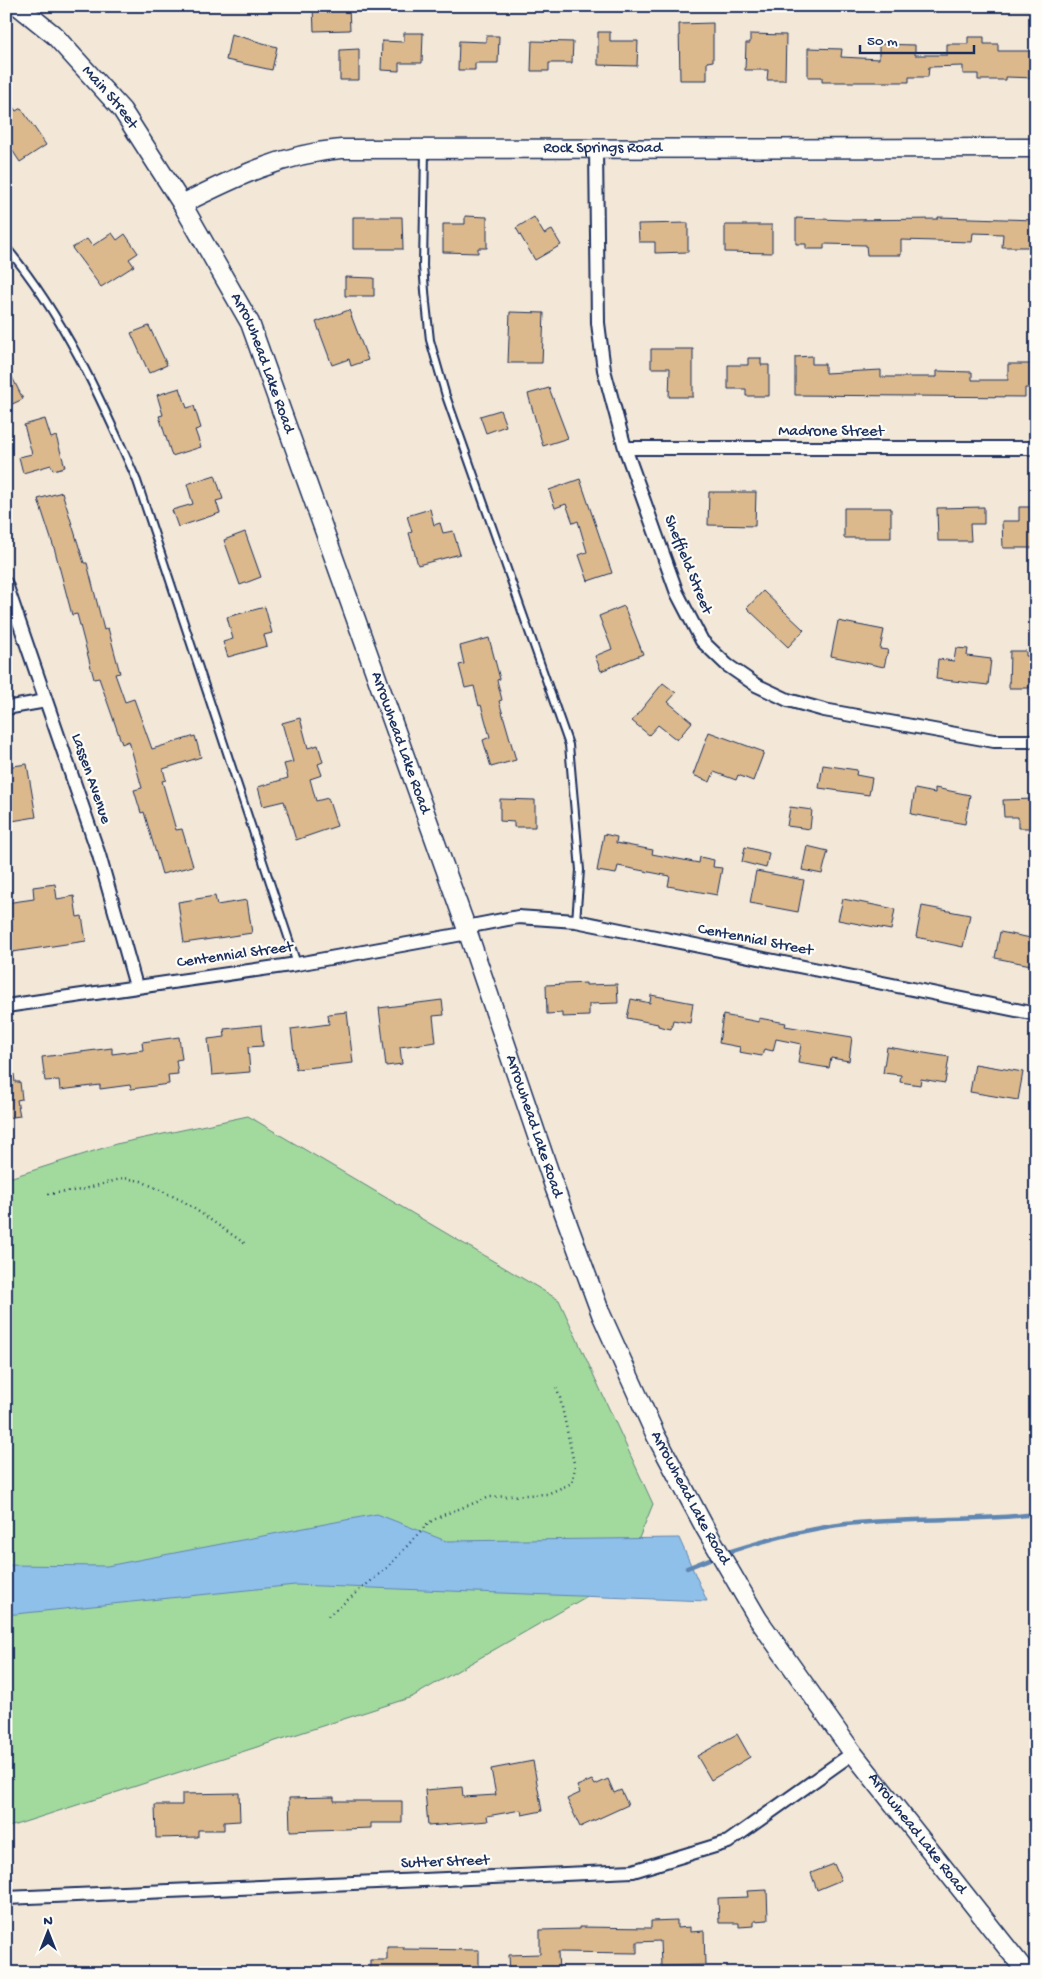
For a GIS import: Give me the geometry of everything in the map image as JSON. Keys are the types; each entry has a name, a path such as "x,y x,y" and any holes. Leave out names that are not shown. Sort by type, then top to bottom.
{"main road":[{"name":"Main Street","path":"18,6 54,35 122,110 182,204"},
{"name":"Rock Springs Road","path":"182,204 222,184 289,156 341,149 1036,148"},
{"name":"Arrowhead Lake Road","path":"182,204 250,323 467,930 555,1189 601,1314 656,1436 705,1528 758,1619 852,1754 1027,1973"}],"street":[{"name":"Sheffield Street","path":"596,149 598,323 604,370 626,448 677,594 702,641 727,665 764,689 788,700 824,710 994,741 1036,741"},
{"name":"Madrone Street","path":"626,448 1036,448"},
{"name":"Lassen Avenue","path":"6,584 99,855 136,986"},
{"path":"6,708 46,701"},
{"name":"Centennial Street","path":"6,1006 297,964 518,918 576,921 1036,1014"},
{"name":"Sutter Street","path":"6,1898 633,1871 728,1842 852,1754"}],"lane":[{"path":"425,149 423,266 430,340 446,396 570,745 580,870 576,921"},
{"path":"6,247 62,325 104,405 137,480 297,964"}],"path":[{"path":"48,1194 81,1190 124,1178 141,1181 183,1201 247,1245"},
{"path":"328,1616 388,1567 428,1523 443,1515 490,1497 547,1494 572,1482 574,1468 560,1398 555,1385"}],"green space":[{"path":"248,1116 559,1300 653,1504 624,1575 412,1697 6,1828 6,1179 116,1144"}],"water":[{"path":"377,1514 446,1541 679,1538 707,1601 295,1585 6,1615 6,1565 107,1566"}],"building":[{"path":"313,6 349,6 350,30 314,31"},
{"path":"713,23 713,61 707,62 707,80 680,80 679,24"},
{"path":"598,32 610,32 610,41 638,41 637,66 598,65"},
{"path":"404,33 423,33 422,63 399,63 399,71 381,70 382,41 404,42"},
{"path":"231,34 277,47 272,70 226,60"},
{"path":"750,34 786,35 785,80 767,80 768,70 745,70 746,43 750,43"},
{"path":"486,36 499,36 498,63 475,63 475,70 458,70 459,41 486,42"},
{"path":"968,37 984,37 984,44 998,44 998,51 1036,51 1036,78 1006,77 1006,80 978,80 978,74 963,74 963,66 929,67 928,77 909,77 909,82 822,82 822,77 808,77 808,48 842,49 841,57 879,59 879,44 915,45 915,55 947,55 947,44 968,44"},
{"path":"532,41 573,42 572,63 549,63 549,71 531,71"},
{"path":"359,49 359,80 340,80 340,50"},
{"path":"6,97 16,111 21,108 46,145 20,162 6,141"},
{"path":"465,216 487,217 487,248 478,248 478,253 443,252 443,224 465,224"},
{"path":"353,217 402,217 403,249 353,249"},
{"path":"534,217 544,234 552,230 561,245 535,260 516,228"},
{"path":"938,217 1036,220 1036,247 1002,247 1003,234 973,233 972,242 901,240 901,255 867,255 866,245 824,244 824,249 806,249 806,244 796,244 796,218 846,220 938,219"},
{"path":"688,223 688,252 655,253 655,242 639,242 638,224"},
{"path":"725,225 772,225 772,253 725,252"},
{"path":"112,233 117,240 125,234 138,253 129,259 134,266 101,287 72,248 87,239 92,246"},
{"path":"345,277 374,278 374,296 345,296"},
{"path":"349,310 368,360 351,366 349,359 332,365 316,322"},
{"path":"510,312 544,313 542,363 508,363"},
{"path":"149,326 167,365 149,373 131,333"},
{"path":"651,349 693,349 693,397 669,397 670,368 651,368"},
{"path":"812,356 812,364 825,364 825,373 881,370 881,377 937,377 937,371 972,372 972,380 1008,380 1008,364 1036,364 1036,388 1025,388 1025,397 795,395 795,357"},
{"path":"748,358 761,358 761,365 769,365 769,396 746,396 746,389 728,389 728,365 748,365"},
{"path":"6,365 23,399 6,407"},
{"path":"180,388 187,408 194,406 201,428 195,430 201,447 172,456 159,416 163,415 157,395"},
{"path":"549,388 568,438 543,446 528,394"},
{"path":"500,410 506,426 486,433 480,416"},
{"path":"45,419 51,438 56,436 65,467 53,470 51,465 23,473 19,457 32,454 24,425"},
{"path":"215,475 223,499 216,501 220,513 178,527 172,510 193,504 187,484"},
{"path":"580,479 612,573 588,581 579,555 587,552 578,521 573,523 566,504 555,508 549,490"},
{"path":"62,492 84,563 87,563 104,630 108,628 120,673 115,674 125,702 134,699 152,749 195,736 201,757 163,769 166,780 162,781 176,830 182,829 193,866 162,874 144,812 141,813 134,790 142,788 129,741 122,744 99,678 94,679 77,614 72,615 55,551 38,499"},
{"path":"709,492 756,492 755,526 708,525"},
{"path":"984,507 984,524 970,524 971,541 938,541 937,508"},
{"path":"1019,507 1036,507 1036,548 1003,548 1002,521 1019,521"},
{"path":"844,508 891,508 891,538 844,538"},
{"path":"430,509 434,525 440,523 443,533 453,531 460,554 418,565 409,533 412,532 407,516"},
{"path":"245,532 261,577 240,585 224,540"},
{"path":"763,591 804,630 788,647 747,608"},
{"path":"624,606 643,654 601,671 595,656 612,649 599,616"},
{"path":"265,607 272,633 264,635 267,646 228,657 223,642 233,639 227,617"},
{"path":"838,621 884,630 880,649 888,650 884,667 831,656"},
{"path":"489,638 500,679 497,680 502,700 499,701 516,760 491,767 483,740 490,737 481,705 479,706 474,686 465,688 459,665 464,664 460,646"},
{"path":"956,648 968,649 967,656 991,659 988,685 936,679 938,659 954,661"},
{"path":"1010,651 1026,651 1026,656 1036,656 1036,684 1029,684 1029,688 1009,688"},
{"path":"663,683 676,693 668,702 692,722 677,740 658,725 649,735 632,721"},
{"path":"300,718 308,748 318,745 323,762 318,764 322,775 310,779 316,801 328,798 337,826 296,840 284,801 263,806 258,787 288,778 284,764 293,762 282,723"},
{"path":"709,732 764,752 753,781 738,775 736,780 714,772 710,782 693,775"},
{"path":"27,764 36,817 6,822 6,767"},
{"path":"823,765 857,770 856,775 872,778 869,795 819,788"},
{"path":"935,788 970,795 965,824 911,814 915,789 935,793"},
{"path":"500,799 535,800 535,827 514,827 514,822 500,821"},
{"path":"1036,799 1035,828 1018,828 1018,817 1004,817 1003,800"},
{"path":"790,807 812,810 810,829 787,826"},
{"path":"604,834 617,837 616,843 653,850 652,854 699,863 700,857 714,860 713,867 722,868 717,895 668,886 670,876 618,866 616,874 597,871"},
{"path":"807,846 828,851 822,874 802,870"},
{"path":"745,847 769,853 766,868 742,862"},
{"path":"756,871 804,880 798,912 750,903"},
{"path":"55,884 57,899 74,896 77,917 82,916 86,941 6,953 6,903 34,899 33,887"},
{"path":"215,896 217,905 247,900 252,933 184,943 178,902"},
{"path":"843,899 895,909 891,930 838,920"},
{"path":"922,906 970,915 963,947 916,937"},
{"path":"1000,932 1031,938 1030,944 1036,945 1036,966 995,958"},
{"path":"586,983 586,985 617,984 618,1003 589,1004 589,1016 562,1017 562,1013 547,1014 546,985"},
{"path":"651,995 693,1003 690,1023 673,1020 671,1029 658,1026 658,1024 627,1018 631,999 650,1003"},
{"path":"442,1000 444,1015 433,1016 436,1042 400,1047 402,1064 386,1066 379,1008"},
{"path":"347,1012 353,1063 296,1069 291,1029 329,1024 328,1014"},
{"path":"723,1015 759,1022 759,1018 786,1023 785,1026 852,1037 849,1061 831,1058 829,1068 798,1063 801,1044 776,1039 773,1051 764,1049 762,1056 739,1052 740,1047 719,1043"},
{"path":"261,1025 263,1046 248,1047 250,1072 212,1075 208,1039 225,1037 224,1029"},
{"path":"179,1037 182,1059 176,1060 178,1074 168,1075 169,1084 131,1089 130,1085 100,1089 100,1085 60,1090 59,1080 45,1081 42,1057 112,1048 112,1054 143,1050 142,1042"},
{"path":"887,1047 949,1057 945,1083 921,1079 920,1085 900,1082 901,1075 883,1073"},
{"path":"975,1064 1023,1072 1018,1100 970,1092"},
{"path":"14,1074 15,1082 20,1082 22,1099 17,1100 20,1116 6,1118 6,1075"},
{"path":"737,1734 750,1757 711,1780 697,1756"},
{"path":"533,1761 542,1811 522,1815 521,1810 487,1816 488,1821 428,1826 425,1790 462,1787 463,1797 496,1795 491,1769"},
{"path":"608,1779 614,1793 621,1790 628,1805 580,1827 567,1799 580,1793 577,1786 592,1780 595,1785"},
{"path":"239,1793 240,1821 224,1822 224,1830 198,1830 198,1837 156,1838 155,1805 182,1805 182,1794"},
{"path":"334,1797 334,1801 402,1801 402,1823 371,1823 371,1828 290,1831 289,1798"},
{"path":"834,1864 841,1880 817,1890 811,1873"},
{"path":"767,1890 768,1920 754,1921 754,1926 739,1927 739,1923 719,1923 718,1898 748,1897 747,1891"},
{"path":"677,1920 677,1928 690,1927 690,1932 704,1931 705,1965 661,1966 660,1941 637,1942 637,1953 558,1952 559,1973 510,1973 509,1955 540,1954 540,1930 580,1929 580,1927 651,1928 651,1921"},
{"path":"387,1947 479,1950 479,1973 370,1973 370,1960 387,1960"}],"waterway":[{"path":"725,1553 785,1536 846,1524 989,1518 1036,1514"},
{"path":"687,1568 717,1556"}]}
